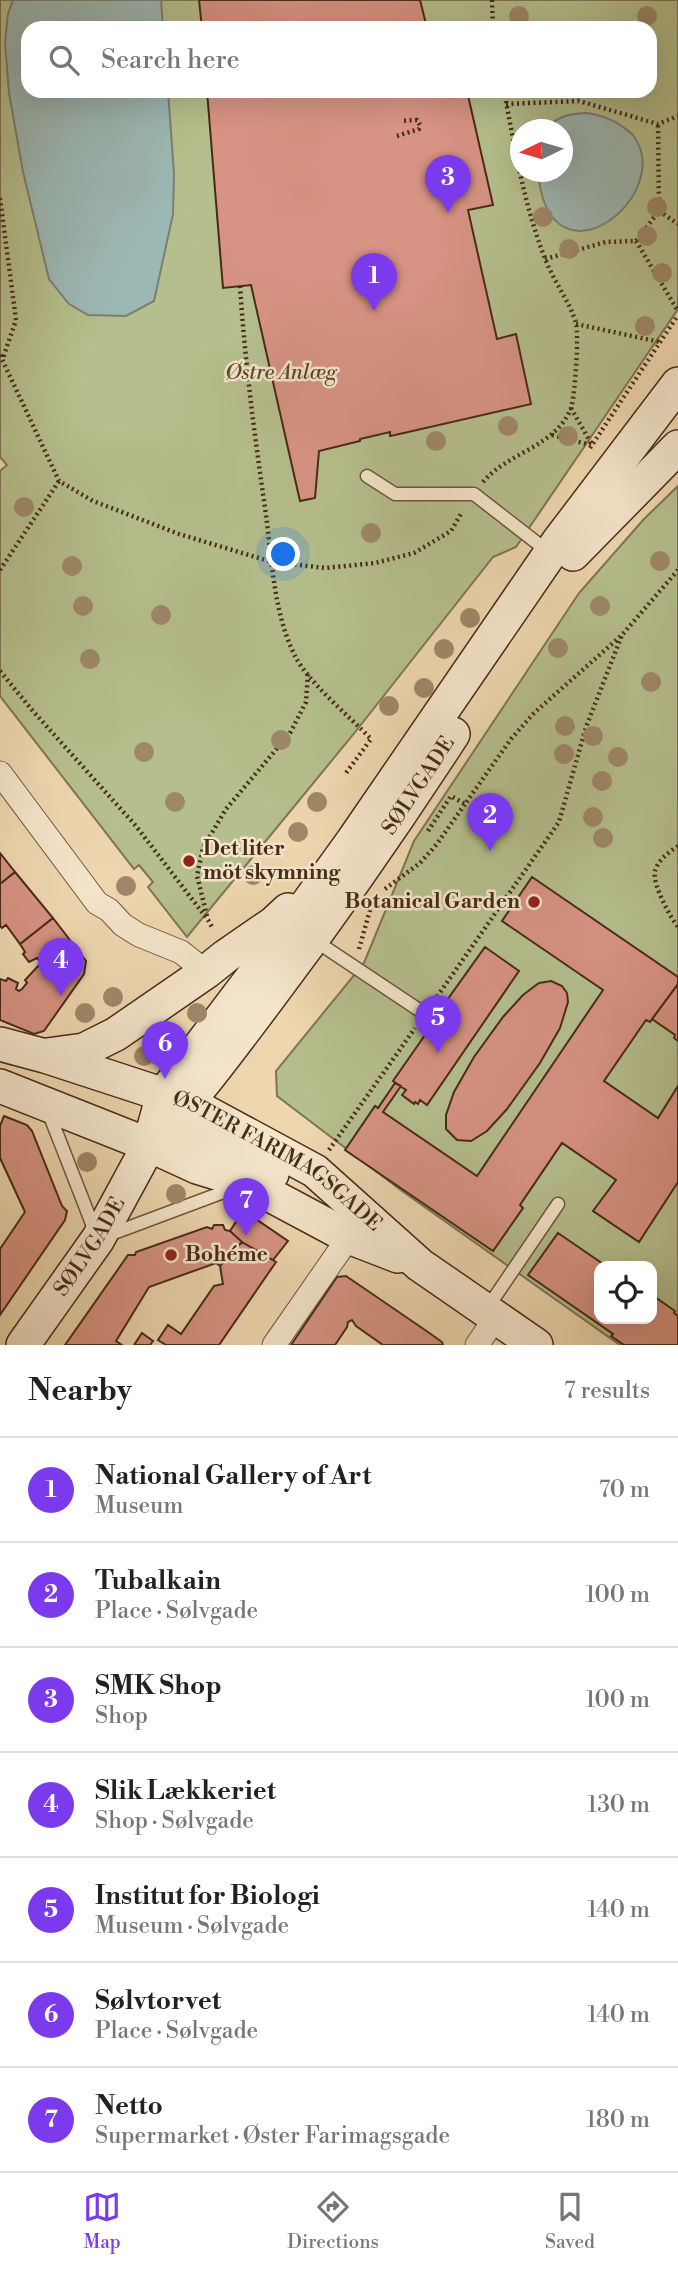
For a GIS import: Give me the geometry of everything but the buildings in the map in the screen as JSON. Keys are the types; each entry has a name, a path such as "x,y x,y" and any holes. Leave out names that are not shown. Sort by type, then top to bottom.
{"street":[{"name":"SØLVGADE","path":"23,1345 97,1239 171,1107 352,842 562,554 678,384"},
{"name":"SØLVGADE","path":"171,1107 313,939 399,818 562,554 678,419"},
{"path":"562,554 678,447"},
{"path":"0,773 97,904 109,910 123,925 139,935 181,952 206,972"},
{"name":"SØLVGADE","path":"16,1056 84,1050 117,1034 274,923 352,842"},
{"name":"ØSTER FARIMAGSGADE","path":"16,1056 171,1107 214,1144 280,1178 420,1265 536,1345"},
{"name":"ØSTER FARIMAGSGADE","path":"0,1086 197,1167 246,1182 356,1226"},
{"path":"274,1345 356,1226"},
{"path":"477,1345 491,1314"}],"lane":[{"path":"368,476 395,494 474,494 562,554"},
{"path":"313,939 425,1014"},
{"path":"46,1104 97,1239 246,1182"},
{"path":"491,1314 558,1204"}],"path":[{"path":"492,0 492,21"},
{"path":"0,198 16,320 1,356 59,481 93,501 179,534 272,562 326,568 375,563 414,553 451,531 492,471 552,435 571,408 576,324 545,259 525,196 505,98"},
{"path":"506,104 579,101 658,124 678,116"},
{"path":"397,136 419,130 417,120 401,121"},
{"path":"636,241 659,211 658,124"},
{"path":"659,211 678,224"},
{"path":"545,259 606,242 636,241"},
{"path":"584,457 678,313 636,241"},
{"path":"240,286 245,359 284,631 296,660 324,693 371,738 346,773"},
{"path":"576,324 660,342"},
{"path":"571,408 592,445"},
{"path":"552,435 592,445"},
{"path":"0,570 59,481"},
{"path":"380,892 420,863 511,739 534,713 622,635 678,570"},
{"path":"530,865 559,822 586,727 622,635"},
{"path":"0,671 136,826 213,929"},
{"path":"208,920 197,876 203,848 226,808 290,733 306,702 308,673"},
{"path":"428,831 451,796 465,804"},
{"path":"678,846 659,863 654,878 678,927"},
{"path":"354,967 374,902"}],"green space":[{"name":"Østre Anlæg","path":"0,0 678,0 678,309 516,547 493,557 356,731 187,937 148,887 153,882 139,865 134,869 0,696 0,471 7,465 0,457"},
{"name":"Botanical Garden","path":"678,486 678,1345 620,1345 402,1191 277,1096 276,1071 364,963 414,841 579,593 644,519"}],"water":[{"path":"13,0 161,0 162,21 21,21 21,98 169,98 174,174 173,214 154,301 126,316 88,315 69,304 49,279 23,172 9,93 5,43 8,14"},
{"path":"586,113 606,117 628,130 633,135 642,159 639,184 626,206 606,223 585,231 564,227 547,208 540,182 573,182 573,119 559,119"}],"place":[{"name":"SMK Shop","path":"448,213"},
{"name":"National Gallery of Art","path":"374,311"},
{"name":"Tubalkain","path":"490,851"},
{"name":"Det liter möt skymning","path":"189,861"},
{"name":"Botanical Garden","path":"534,902"},
{"name":"Slik Lækkeriet","path":"61,996"},
{"name":"Institut for Biologi","path":"438,1053"},
{"name":"Sølvtorvet","path":"165,1079"},
{"name":"Netto","path":"246,1236"},
{"name":"Bohéme","path":"171,1255"}]}
